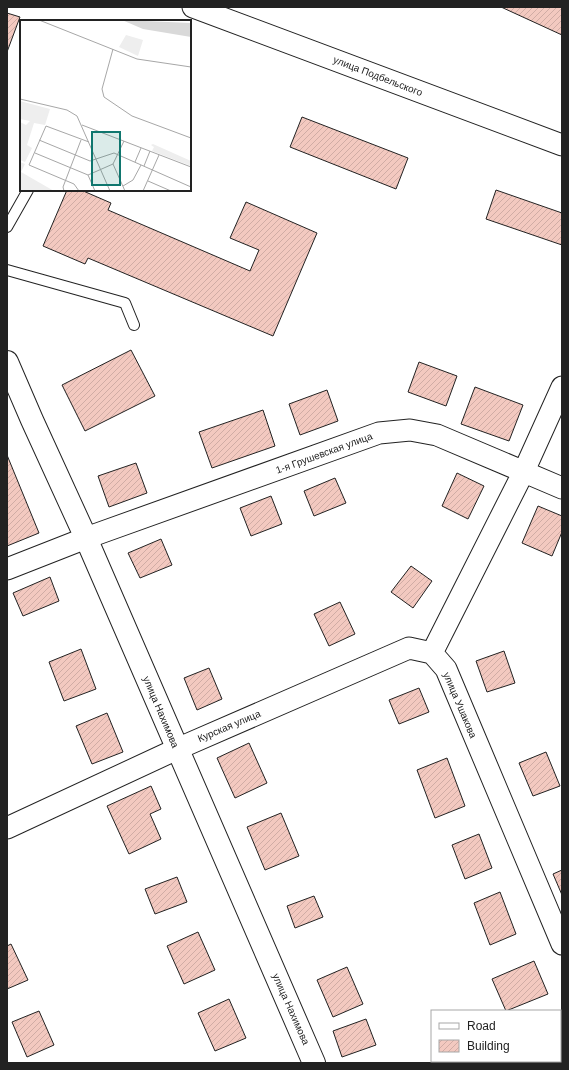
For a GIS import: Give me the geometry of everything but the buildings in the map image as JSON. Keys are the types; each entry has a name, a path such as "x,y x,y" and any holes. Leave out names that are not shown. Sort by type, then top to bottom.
{"street":[{"name":"улица Подбельского","path":"193,7 562,145"},
{"name":"улица Нахимова","path":"7,362 12,388 32,420 86,538 176,749 314,1063"},
{"path":"432,653 524,472 562,387"},
{"name":"1-я Грушевская улица","path":"7,569 86,538 379,433 410,430 437,434 562,488"},
{"name":"Курская улица","path":"7,828 176,749 410,648 432,653"},
{"name":"улица Ушакова","path":"432,653 446,670 562,944"}],"lane":[{"path":"7,227 27,191"},
{"path":"7,270 125,303 134,325"}]}
